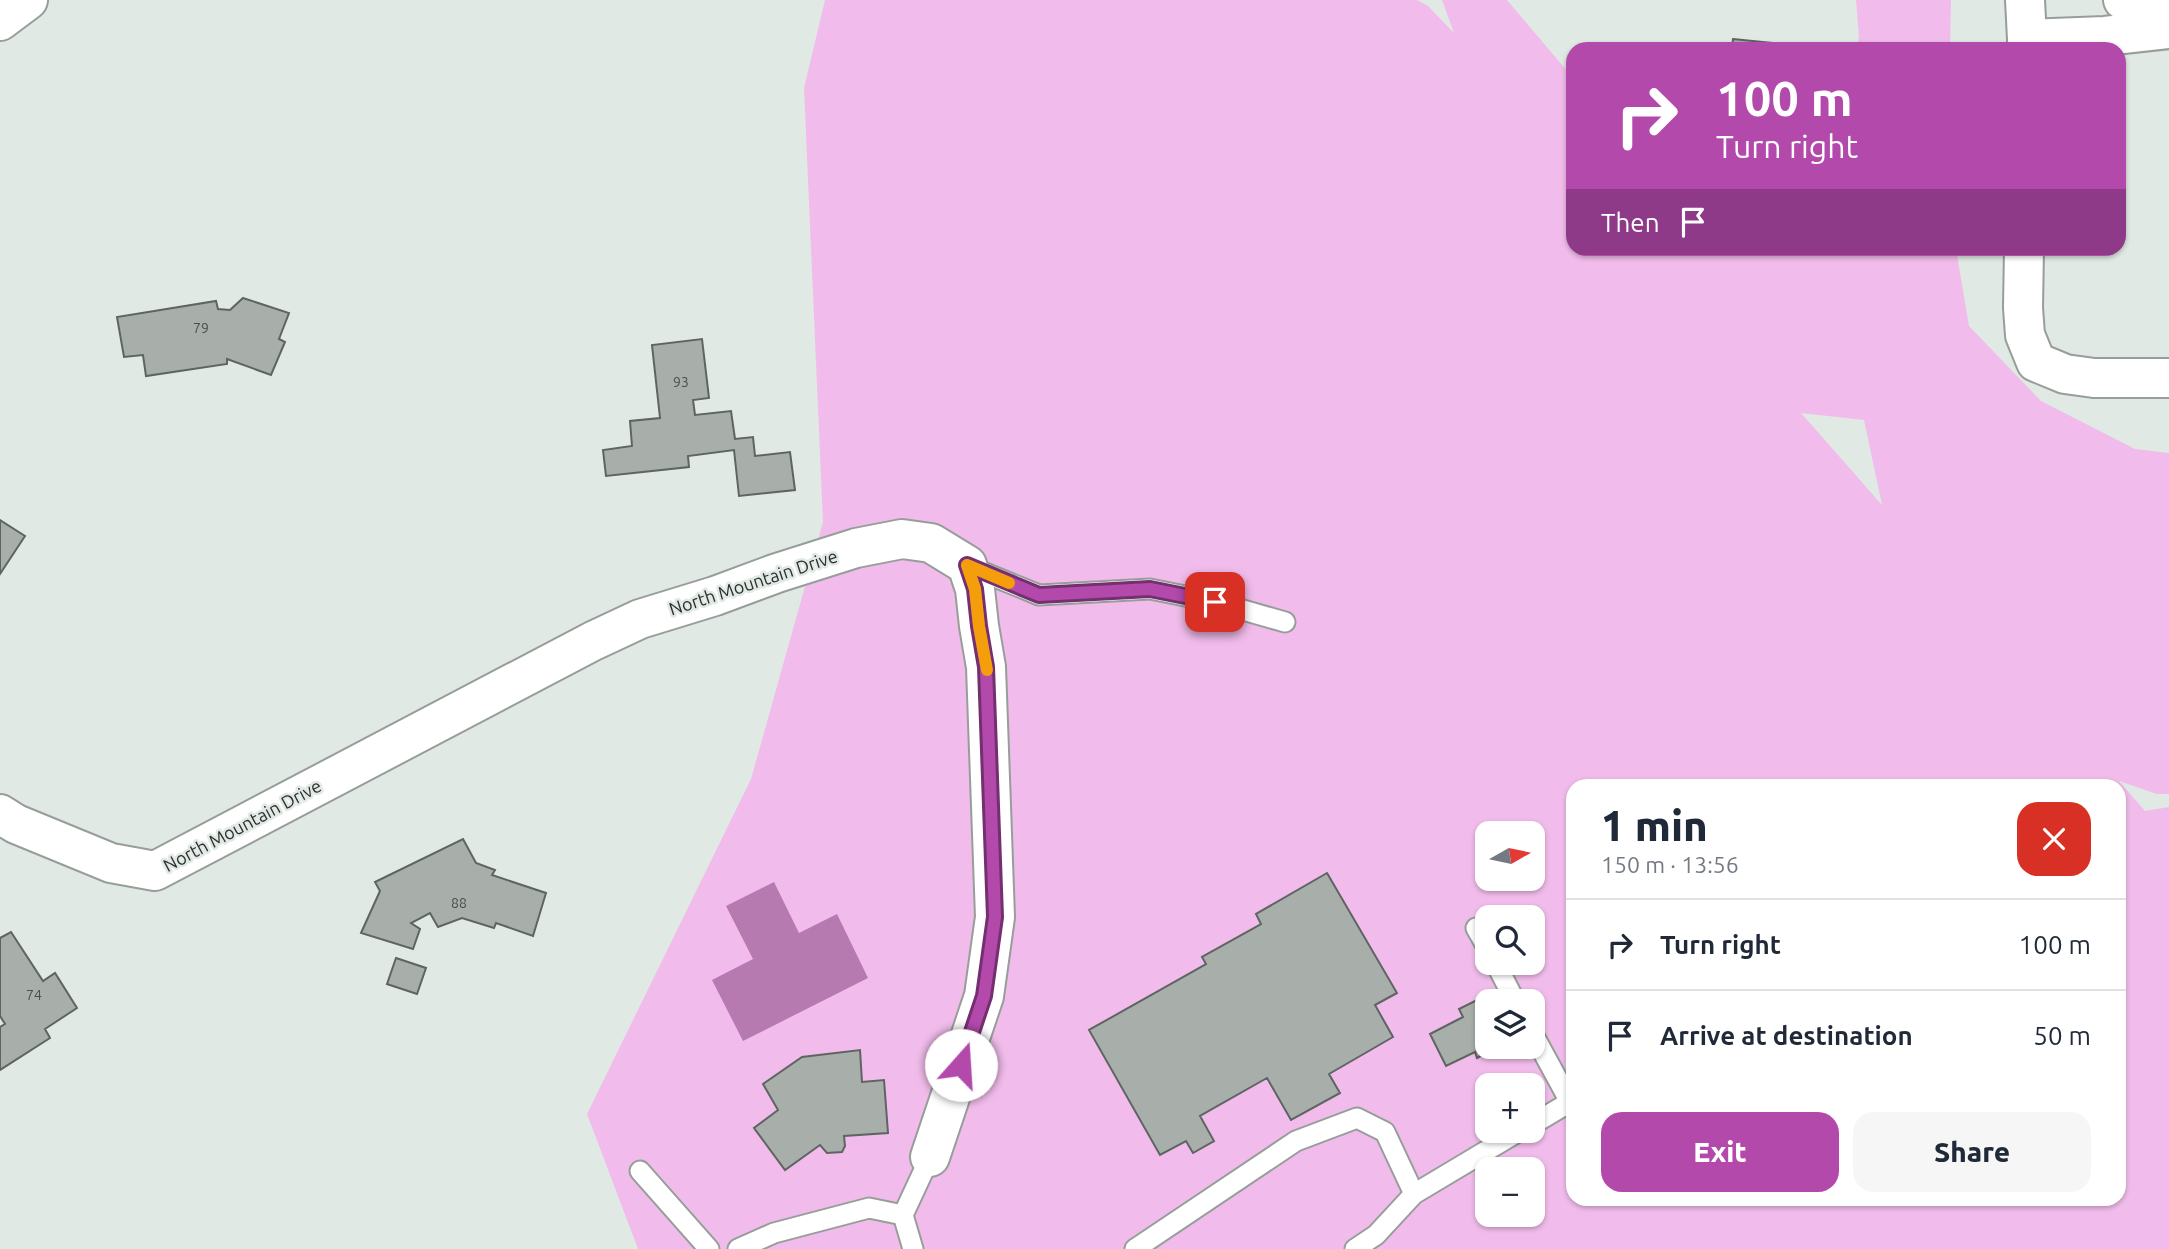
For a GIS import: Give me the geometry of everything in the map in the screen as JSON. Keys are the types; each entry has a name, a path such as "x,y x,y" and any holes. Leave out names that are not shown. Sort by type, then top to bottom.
{"street":[{"path":"0,21 28,0"},
{"path":"2025,0 2027,42"},
{"path":"2123,0 2138,4 2169,4"},
{"path":"2046,42 2169,29"},
{"path":"2024,256 2025,335 2036,362 2064,374 2094,378 2169,378"},
{"name":"North Mountain Drive","path":"0,814 16,824 111,863 155,871 640,619 856,548 902,539 931,543 967,565"},
{"path":"930,1157 984,996 995,917 986,667 975,589 967,565"}],"lane":[{"path":"967,565 1039,595 1150,589 1215,602 1285,622"},
{"path":"1545,1056 1566,1095"},
{"path":"1545,1117 1566,1104"},
{"path":"1135,1249 1296,1141 1357,1118 1385,1132 1414,1194"},
{"path":"1354,1249 1376,1235 1414,1194 1499,1143"},
{"path":"913,1249 903,1215 930,1157"},
{"path":"640,1171 709,1249"},
{"path":"738,1249 774,1233 869,1208 903,1215"}],"shaded area":[{"path":"825,0 1417,0 1428,6 1454,33 1442,0 1507,0 1566,70 1566,256 1957,256 1969,326 2041,401 2135,449 2169,453 2169,794 2157,794 2126,783 2126,779 1566,779 1566,1206 2126,1206 2126,789 2145,811 2169,807 2169,1249 638,1249 587,1114 751,779 823,522 804,88","holes":["1801,413 1864,420 1882,505"]},
{"path":"1856,0 1951,0 1950,42 1858,42"},
{"path":"774,882 799,933 837,914 868,978 743,1041 712,980 753,959 726,906"}],"building":[{"path":"1733,39 1763,42 1733,42"},
{"path":"243,298 289,313 279,339 285,342 271,375 227,359 227,364 146,376 143,355 124,357 117,317 216,301 218,309 230,310"},
{"path":"702,339 709,398 693,400 695,415 731,411 735,439 753,437 755,456 790,452 795,490 739,496 734,450 688,456 689,467 606,476 603,450 632,446 630,421 660,418 652,345"},
{"path":"0,520 25,536 0,574"},
{"path":"463,839 476,863 495,870 492,875 546,893 533,936 496,923 494,928 462,918 438,927 430,913 411,923 420,929 413,949 361,933 380,891 375,882"},
{"path":"1327,873 1397,993 1375,1005 1393,1037 1329,1074 1340,1093 1291,1120 1267,1078 1200,1116 1214,1141 1193,1153 1186,1141 1160,1155 1089,1030 1206,964 1202,957 1261,924 1256,914"},
{"path":"11,932 43,981 55,973 77,1008 45,1029 50,1038 0,1070 0,1027 5,1024 0,1016 0,938"},
{"path":"396,958 426,968 417,994 387,984"},
{"path":"1475,1001 1475,1052 1446,1066 1430,1034 1463,1017 1459,1009"},
{"path":"860,1050 862,1082 884,1080 888,1133 844,1136 845,1146 842,1152 827,1153 820,1145 785,1170 754,1128 778,1110 763,1084 802,1057"}],"slow traffic":[{"path":"987,670 975,589 967,565 1009,583"}],"route":[{"path":"961,1065 984,996 995,917 986,667 975,589 967,565 1039,595 1150,589 1215,602"}]}
